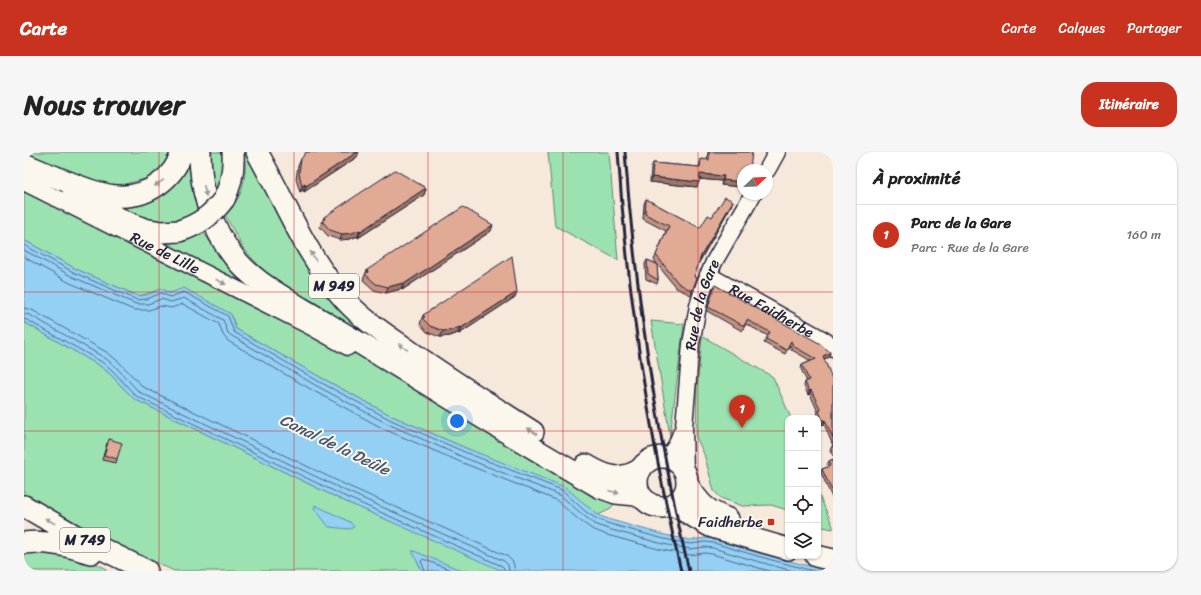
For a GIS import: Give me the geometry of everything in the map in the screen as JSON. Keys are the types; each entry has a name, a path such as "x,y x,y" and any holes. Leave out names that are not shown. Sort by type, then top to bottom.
{"main road":[{"path":"24,164 99,193 120,196 140,193 156,186 167,178 174,169 182,152"},
{"path":"200,152 202,179 211,218 234,257 245,269 270,289 482,418 599,487 616,493 636,495 650,503 664,507 678,502 682,497 686,491 686,479"},
{"path":"24,174 144,229 162,232 179,231 190,228 205,220 224,199 234,170 233,152"},
{"name":"M 949","path":"257,152 296,227 318,264 345,300 375,328 442,374 597,471 616,477 629,475 641,469"},
{"path":"644,499 638,487 638,478 641,469 654,459 667,458 677,462 682,468 686,479 700,503 716,514 785,537"},
{"path":"672,505 705,523 720,529 785,548"},
{"name":"M 749","path":"24,506 74,534 147,571"},
{"path":"24,543 37,542 66,546 94,554 132,571"},
{"path":"821,547 833,550"},
{"path":"821,557 833,560"}],"street":[{"path":"770,164 777,152"},
{"name":"Rue de Lille","path":"24,182 306,324 438,396 482,418"},
{"name":"Rue de la Gare","path":"686,479 684,426 694,323 701,294 708,276 720,251 750,200"},
{"name":"Rue Faidherbe","path":"708,276 822,339 833,348"},
{"name":"Rue de la Gare","path":"667,458 676,446 684,426"}],"green space":[{"path":"24,152 172,152 164,166 148,178 125,184 105,186 82,180"},
{"path":"189,152 194,199 201,214 162,226 102,202 124,204"},
{"path":"211,152 227,152 216,199 213,191"},
{"path":"243,152 248,152 351,319 367,336 281,284 262,269 243,248 225,215 237,200 244,180 245,166"},
{"path":"548,152 609,152 618,260 555,226"},
{"path":"24,184 306,324 613,498 614,504 609,510 598,515 589,508 468,449 392,416 236,329 231,314 181,296 162,291 156,291 138,296 76,269 24,240"},
{"path":"203,232 225,263 252,293 142,236"},
{"path":"651,321 684,324 670,436"},
{"path":"24,322 100,366 109,373 134,399 342,500 505,571 174,571 58,515 24,495"},
{"path":"702,336 773,377 790,415 785,415 785,510 771,505 742,506 721,498 714,491 704,454 696,437 697,387"},
{"path":"821,500 833,526 833,529 821,527"},
{"path":"24,549 75,553 105,568 106,571 24,571"}],"water":[{"name":"Canal de la Deûle","path":"24,240 76,269 138,296 153,293 160,288 170,293 184,288 231,314 236,329 320,377 392,416 468,449 565,487 598,515 665,535 690,540 705,538 715,539 758,553 829,571 505,571 498,569 342,500 134,399 109,373 100,366 24,322"},
{"path":"315,505 350,522 354,527 350,529 329,527 314,508"},
{"path":"412,551 414,551 463,571 422,571"}],"building":[{"path":"306,152 357,152 306,186 305,184 302,186 299,173 301,159"},
{"path":"709,152 752,152 751,164 737,164 737,181 723,180 724,176 700,174 699,182 652,177 653,163 700,167 701,159 709,160"},
{"path":"395,170 426,188 361,231 342,234 330,230 322,221 325,219 324,217"},
{"path":"725,197 733,201 701,256 694,277 697,278 692,291 678,283 656,255 669,226 645,214 646,199 700,228 708,215 712,217"},
{"path":"463,207 493,225 404,284 388,287 376,284 365,274 368,272 367,270"},
{"path":"512,256 517,292 461,328 443,331 430,326 422,318 425,317 423,315"},
{"path":"647,260 657,264 658,280 648,274"},
{"path":"715,285 819,343 830,352 823,356 833,381 833,438 825,420 823,421 819,411 821,410 811,390 809,391 805,382 809,380 802,365 816,359 793,346 791,341 786,350 766,339 770,332 747,320 744,326 708,307"},
{"path":"109,439 122,443 117,459 104,455"},
{"path":"833,459 833,493 822,469 830,466 829,461"}],"railway":[{"path":"618,152 633,310 649,415 669,519 681,571"},
{"path":"625,152 635,258 649,363 667,468 689,571"}],"place":[{"name":"Parc de la Gare","path":"742,428"},
{"name":"Faidherbe","path":"771,522"}]}
